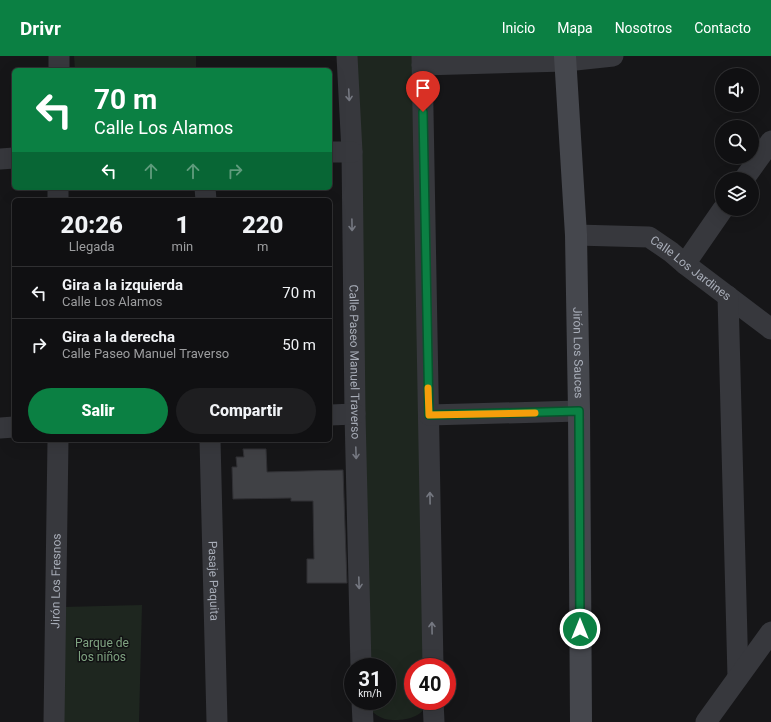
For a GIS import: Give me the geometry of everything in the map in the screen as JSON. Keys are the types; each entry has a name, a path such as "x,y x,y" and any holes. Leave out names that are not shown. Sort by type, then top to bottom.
{"street":[{"path":"59,56 59,68"},
{"name":"Calle Paseo Manuel Traverso","path":"347,56 352,152 355,414 361,658"},
{"path":"433,658 422,61 612,56"},
{"name":"Jirón Los Sauces","path":"566,58 576,235 581,722"},
{"path":"749,172 770,145"},
{"path":"332,152 352,152"},
{"path":"0,159 12,158"},
{"path":"685,264 719,216"},
{"name":"Calle Los Jardines","path":"576,235 649,237 671,252 771,329"},
{"path":"728,296 738,677"},
{"path":"429,415 579,411"},
{"path":"332,415 355,414"},
{"path":"0,428 12,427"},
{"name":"Jirón Los Fresnos","path":"54,722 58,442"},
{"name":"Pasaje Paquita","path":"210,442 217,722"},
{"path":"706,722 771,632"},
{"path":"362,710 363,722"},
{"path":"433,710 434,722"}],"green space":[{"path":"74,56 196,56 196,68 75,68"},
{"path":"355,56 415,56 425,658 404,658 404,710 423,710 422,712 411,718 391,720 375,714 371,710 396,710 396,658 369,658"},
{"name":"Parque de los niños","path":"142,605 139,722 61,722 63,607"}],"building":[{"path":"243,449 266,449 267,472 343,470 347,583 307,583 307,559 314,559 313,501 291,501 291,498 233,499 232,467 237,467 236,457 244,457"}],"slow traffic":[{"path":"428,388 429,415 535,413"}],"route":[{"path":"423,112 429,415 579,411 580,629"}]}
